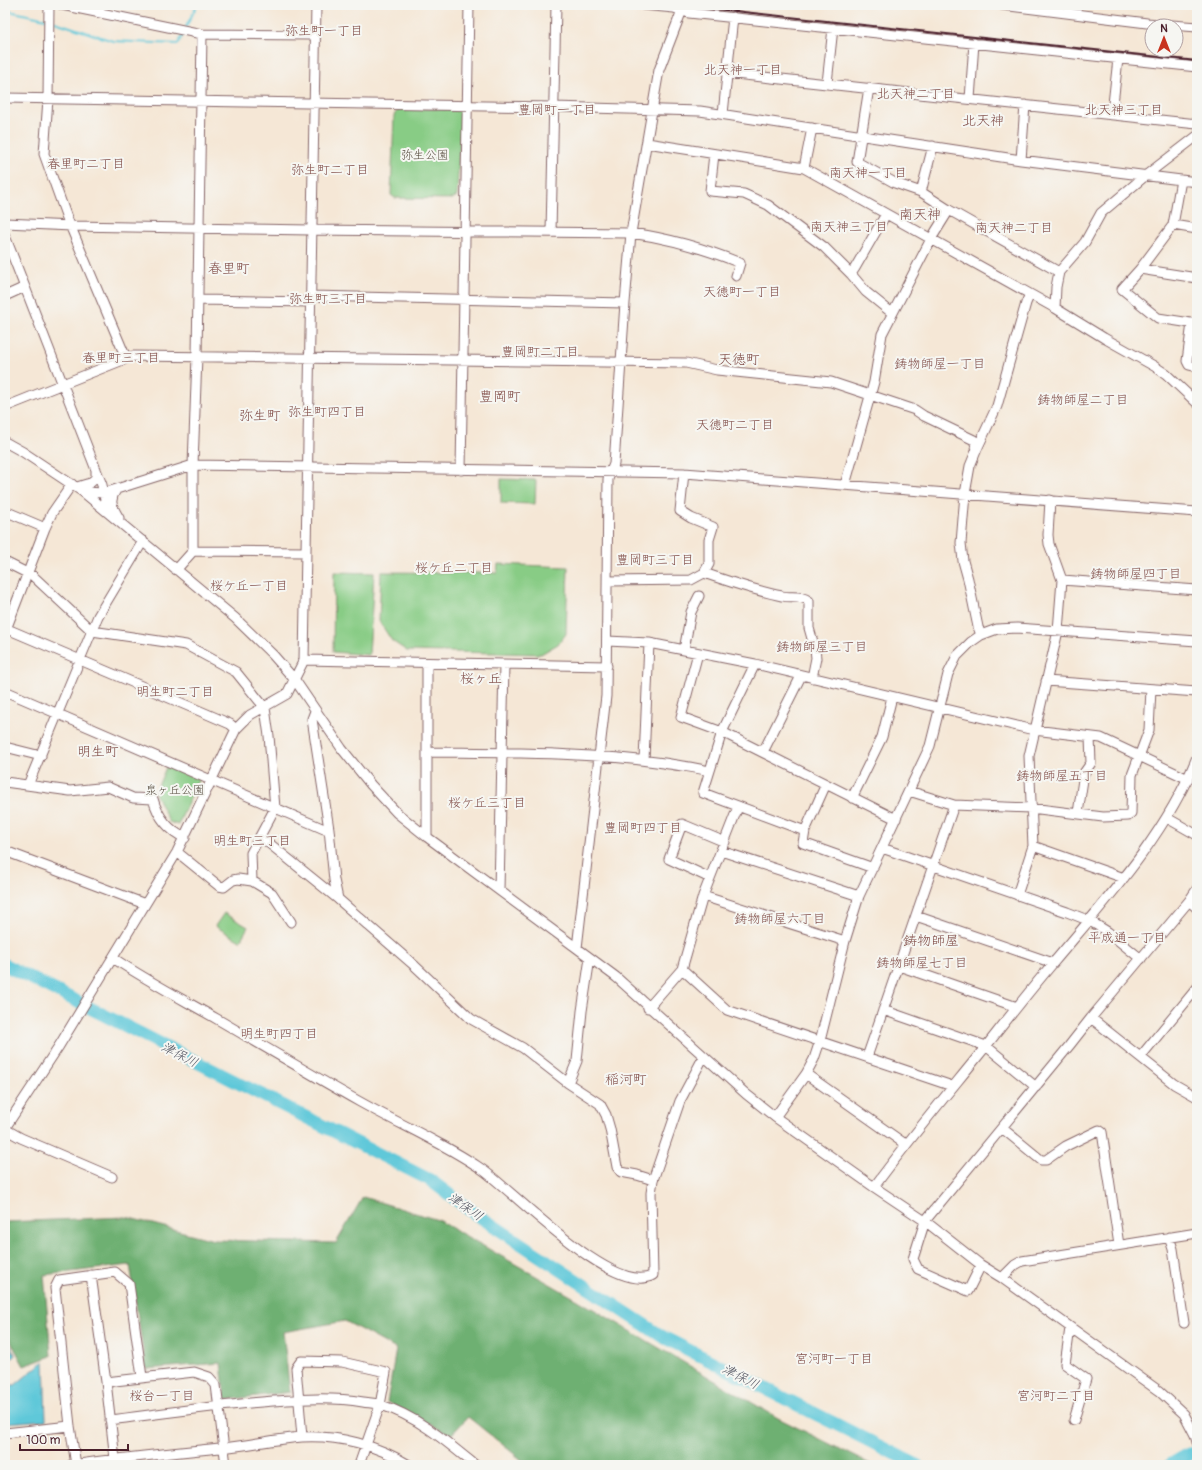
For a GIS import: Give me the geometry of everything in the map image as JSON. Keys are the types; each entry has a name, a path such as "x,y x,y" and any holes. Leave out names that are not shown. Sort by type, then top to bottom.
{"street":[{"path":"49,5 48,99 44,154 67,218 72,226 126,358"},
{"path":"62,5 202,34 315,36"},
{"path":"112,1177 21,1138 5,1129 59,1046 178,852 236,728 250,715 265,708 287,694 304,660 316,5"},
{"path":"461,470 469,5"},
{"path":"551,232 556,5"},
{"path":"643,5 684,8 689,13 1197,67"},
{"path":"1002,5 1147,23 1196,27 1197,17"},
{"path":"1087,15 1088,5"},
{"path":"576,948 606,696 608,479 614,464 620,362 631,233 659,70 684,8"},
{"path":"722,114 732,17"},
{"path":"827,83 833,28"},
{"path":"176,570 193,551 193,465 197,356 202,34"},
{"path":"970,99 974,43"},
{"path":"1112,113 1118,59"},
{"path":"726,73 1112,113 1197,124"},
{"path":"868,88 857,162 895,183 921,192 949,210 1059,272"},
{"path":"5,98 652,109 722,114 1021,160 1197,182"},
{"path":"1021,160 1025,105"},
{"path":"804,168 812,128"},
{"path":"1055,308 1056,287 1059,272 1085,242 1101,213 1145,176 1197,136"},
{"path":"647,143 804,168 1055,308 1154,366 1166,374 1197,403"},
{"path":"921,192 933,146"},
{"path":"714,154 710,191 744,194 768,205 824,247 851,274 866,292 892,313"},
{"path":"1182,180 1173,225 1140,269 1122,289 1158,318 1195,323 1187,361 1189,365 1197,367"},
{"path":"846,485 874,382 882,334 931,239 949,210"},
{"path":"851,274 886,214"},
{"path":"5,223 72,226 311,230 631,233 648,235 716,252 740,263 736,276"},
{"path":"1173,225 1197,229"},
{"path":"5,236 96,469 103,489 107,510"},
{"path":"1140,269 1197,278"},
{"path":"5,296 25,287"},
{"path":"981,634 978,627 963,561 961,543 965,494 970,466 997,406 1026,303 1030,294"},
{"path":"198,300 464,300 625,303"},
{"path":"5,407 133,356 686,363 717,370 831,382 915,410 924,416 974,440 977,449"},
{"path":"5,442 78,488 107,510 176,570 235,618 273,655 295,680 342,750 370,785 397,813 427,837 616,977 648,1008 746,1094 775,1117 874,1187 926,1221 981,1265 1002,1278 1159,1392 1184,1414 1197,1442"},
{"path":"78,488 116,490 193,465 684,473 1197,512"},
{"path":"96,469 96,478 90,483 78,488 52,513 27,572 5,630 80,660 230,724 236,728"},
{"path":"607,581 691,580 704,573 709,564 710,540 713,527 691,518 680,511 684,473"},
{"path":"116,490 112,496 112,504 123,524"},
{"path":"1017,895 1033,846 1029,756 1058,631 1062,580 1049,544 1048,535 1050,500"},
{"path":"5,511 45,528"},
{"path":"28,785 98,616 143,541"},
{"path":"193,551 306,552"},
{"path":"5,562 33,576 92,631 186,645 236,672 265,708 270,743 275,808 252,853 252,881"},
{"path":"704,573 743,586 784,597 805,598 809,602 809,628 816,658 812,678"},
{"path":"1062,580 1197,590"},
{"path":"684,650 691,612 700,596"},
{"path":"775,1117 806,1074 814,1059 820,1041 845,941 859,896 930,746 948,674 957,656 981,634 997,629 1017,628 1197,641"},
{"path":"607,641 649,643 756,664 801,676 1034,730 1101,738 1188,779"},
{"path":"644,760 649,643"},
{"path":"698,653 681,718 722,732 896,819"},
{"path":"304,660 607,666"},
{"path":"426,663 428,752 427,837"},
{"path":"756,664 722,732 703,793 738,807 805,830"},
{"path":"499,890 504,665"},
{"path":"763,752 801,676"},
{"path":"1046,681 1197,692"},
{"path":"909,791 954,805 1031,808 1103,817 1128,816 1131,813 1132,775 1149,730 1152,689"},
{"path":"5,691 324,829 329,829"},
{"path":"852,798 882,737 892,697"},
{"path":"315,710 312,719 329,829 334,880 338,899"},
{"path":"1078,814 1084,773 1091,763 1090,736"},
{"path":"5,747 41,756"},
{"path":"428,752 599,756 644,760 709,771"},
{"path":"874,1187 905,1144 1124,878 1167,818 1188,779 1197,757"},
{"path":"5,782 70,791 108,787 133,798 153,799 157,813 174,833 185,838"},
{"path":"826,784 805,830 803,843 873,868"},
{"path":"867,1057 954,805"},
{"path":"648,1008 682,969 703,896 738,807"},
{"path":"1167,818 1197,835"},
{"path":"710,878 669,859 682,824 725,842"},
{"path":"260,836 338,899 415,966 471,1019 524,1048 568,1083 600,1104 606,1115 617,1167 621,1172 653,1180"},
{"path":"1033,846 1124,878"},
{"path":"882,848 1090,921 1108,932 1141,959"},
{"path":"5,851 145,904"},
{"path":"721,851 859,896"},
{"path":"178,852 219,886 224,887 233,880 238,879 252,881 272,893 291,922"},
{"path":"981,1265 968,1291 918,1269 913,1259 926,1221 1091,1018 1189,901 1197,889"},
{"path":"703,896 845,941"},
{"path":"1189,901 1197,908"},
{"path":"916,916 1053,963"},
{"path":"568,1083 577,1062 582,1011 590,958"},
{"path":"110,961 361,1103 455,1152 500,1183 564,1239 595,1261 620,1274 630,1277 647,1278 653,1275 651,1193 653,1180 680,1101 704,1056"},
{"path":"898,966 1017,1007"},
{"path":"682,969 727,1010 952,1086"},
{"path":"1141,1056 1197,988"},
{"path":"883,1010 986,1046 1036,1087"},
{"path":"1091,1018 1141,1056 1174,1084 1197,1097"},
{"path":"806,1074 905,1144"},
{"path":"1002,1128 1041,1160 1046,1160 1066,1146 1099,1130 1102,1132 1119,1245"},
{"path":"1002,1278 1015,1264 1022,1261 1197,1233"},
{"path":"1169,1237 1173,1249 1184,1323"},
{"path":"142,1377 129,1284 115,1272 59,1280 55,1288 74,1465 114,1459 225,1448 302,1437 339,1439 366,1444 397,1457 409,1465"},
{"path":"91,1275 106,1382 114,1459"},
{"path":"1070,1328 1065,1364 1086,1378 1074,1420"},
{"path":"302,1437 296,1368 301,1360 342,1362 386,1372 380,1405 359,1465"},
{"path":"106,1382 194,1372 208,1377 216,1385 220,1405 226,1465"},
{"path":"110,1420 220,1405 299,1399 335,1399 380,1405 405,1415 445,1441 475,1465"},
{"path":"5,1433 70,1426"}],"green space":[{"name":"弥生公園","path":"399,109 458,109 461,114 457,196 452,199 395,198 391,195 394,115"},
{"path":"501,479 536,480 535,504 501,503"},
{"path":"498,564 568,567 566,634 558,644 541,654 407,651 392,641 379,621 381,572 497,573"},
{"path":"334,572 374,573 369,655 333,652"},
{"name":"泉ヶ丘公園","path":"167,765 199,779 178,825 169,822 155,793"},
{"path":"224,913 248,927 240,941 215,926"},
{"path":"363,1197 438,1220 578,1300 778,1418 872,1465 528,1465 468,1417 451,1435 387,1402 396,1349 345,1321 283,1332 290,1392 225,1400 221,1363 146,1369 130,1265 44,1275 51,1356 24,1366 5,1331 5,1222 126,1217 214,1240 336,1243"}],"water":[{"path":"5,1334 15,1355 5,1366"},
{"path":"44,1361 46,1420 5,1423 5,1385 15,1385"}],"waterway":[{"path":"186,27 197,5"},
{"path":"5,13 9,11 46,19"},
{"path":"52,21 113,41 178,44 184,33"},
{"name":"津保川","path":"5,965 430,1180 471,1211 663,1337 917,1465"},
{"name":"津保川","path":"1170,1465 1189,1454 1197,1453"}],"railway":[{"path":"679,5 1197,61"}],"district":[{"name":"弥生町一丁目","path":"324,30"},
{"name":"北天神一丁目","path":"743,69"},
{"name":"北天神二丁目","path":"916,93"},
{"name":"豊岡町一丁目","path":"557,109"},
{"name":"北天神三丁目","path":"1124,109"},
{"name":"北天神","path":"983,120"},
{"name":"春里町二丁目","path":"86,163"},
{"name":"弥生町二丁目","path":"330,169"},
{"name":"南天神一丁目","path":"868,172"},
{"name":"南天神","path":"920,214"},
{"name":"南天神三丁目","path":"849,226"},
{"name":"南天神二丁目","path":"1014,227"},
{"name":"春里町","path":"229,268"},
{"name":"天徳町一丁目","path":"742,291"},
{"name":"弥生町三丁目","path":"328,298"},
{"name":"豊岡町二丁目","path":"540,351"},
{"name":"春里町三丁目","path":"121,357"},
{"name":"天徳町","path":"739,359"},
{"name":"鋳物師屋一丁目","path":"940,363"},
{"name":"豊岡町","path":"500,396"},
{"name":"鋳物師屋二丁目","path":"1083,399"},
{"name":"弥生町四丁目","path":"327,411"},
{"name":"弥生町","path":"260,415"},
{"name":"天徳町二丁目","path":"735,424"},
{"name":"豊岡町三丁目","path":"655,559"},
{"name":"桜ケ丘二丁目","path":"454,567"},
{"name":"鋳物師屋四丁目","path":"1136,573"},
{"name":"桜ケ丘一丁目","path":"249,585"},
{"name":"鋳物師屋三丁目","path":"822,646"},
{"name":"桜ヶ丘","path":"481,678"},
{"name":"明生町二丁目","path":"175,691"},
{"name":"明生町","path":"98,751"},
{"name":"鋳物師屋五丁目","path":"1062,775"},
{"name":"桜ケ丘三丁目","path":"487,802"},
{"name":"豊岡町四丁目","path":"643,827"},
{"name":"明生町三丁目","path":"252,840"},
{"name":"鋳物師屋六丁目","path":"780,918"},
{"name":"平成通一丁目","path":"1127,937"},
{"name":"鋳物師屋","path":"931,940"},
{"name":"鋳物師屋七丁目","path":"922,962"},
{"name":"明生町四丁目","path":"279,1033"},
{"name":"稲河町","path":"626,1079"},
{"name":"宮河町一丁目","path":"834,1358"},
{"name":"桜台一丁目","path":"162,1395"},
{"name":"宮河町二丁目","path":"1056,1395"}]}
